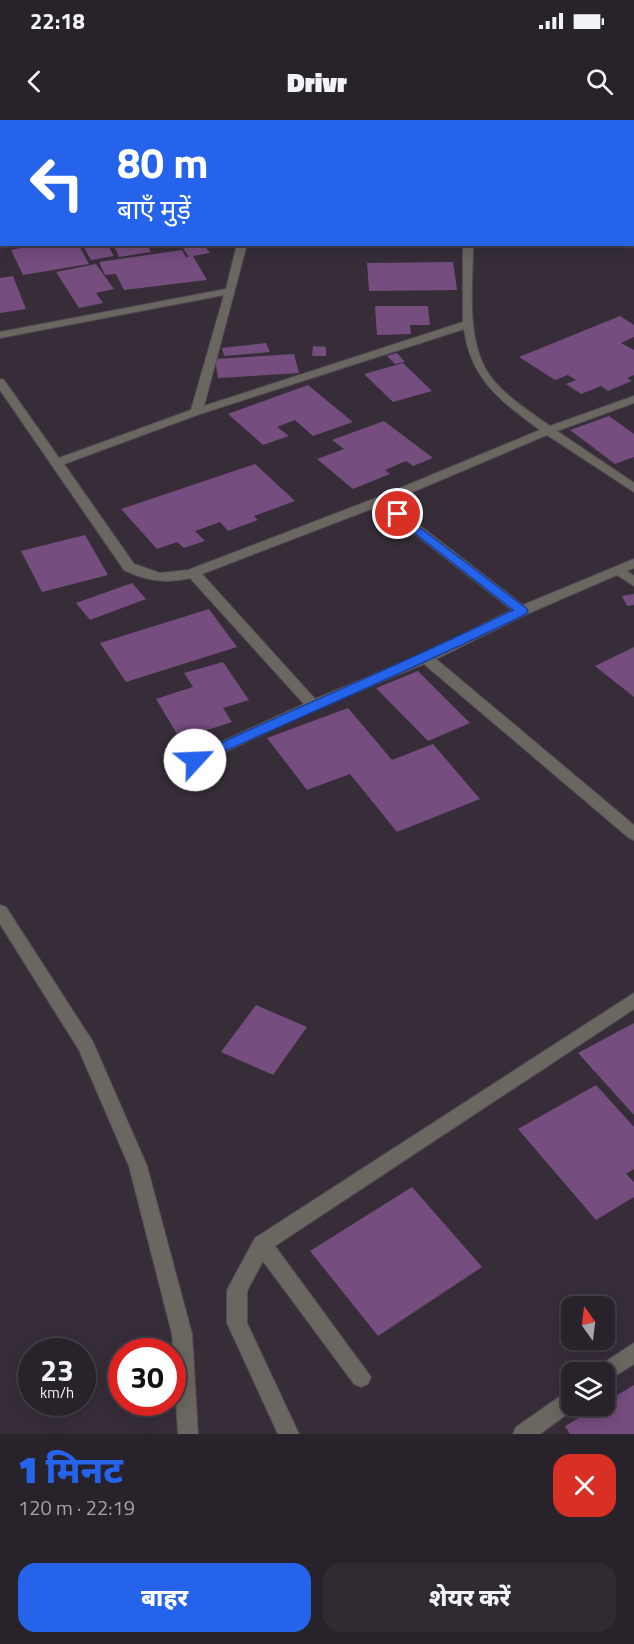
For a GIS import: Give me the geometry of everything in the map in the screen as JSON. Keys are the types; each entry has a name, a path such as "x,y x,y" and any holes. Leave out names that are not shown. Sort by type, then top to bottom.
{"street":[{"path":"196,412 242,246"},
{"path":"468,246 468,324 480,368 489,382 550,430 634,488"},
{"path":"0,335 231,291"},
{"path":"57,463 196,412 468,324"},
{"path":"0,382 129,567 142,574 162,579 193,573 380,501 550,430 634,399"},
{"path":"380,501 522,611"},
{"path":"195,760 313,705 426,658 522,611 634,563"},
{"path":"618,570 634,582"},
{"path":"193,573 313,705"},
{"path":"426,658 634,834"},
{"path":"0,910 87,1047 138,1166 182,1334 188,1434"},
{"path":"289,1434 237,1323 237,1290 262,1244 634,1000"},
{"path":"262,1244 361,1377"},
{"path":"615,1366 634,1352"},
{"path":"523,1434 561,1406"}],"building":[{"path":"30,246 79,246 89,264 23,275 11,250"},
{"path":"83,246 108,246 114,256 91,260"},
{"path":"114,246 148,246 151,252 119,257"},
{"path":"205,246 210,253 193,256 207,280 124,290 116,274 105,275 99,262 182,250 186,257 189,257 183,248"},
{"path":"453,262 457,290 369,291 367,263"},
{"path":"96,264 114,289 96,293 103,303 79,308 56,272"},
{"path":"13,276 26,309 0,313 0,278"},
{"path":"375,306 428,306 430,325 410,325 411,334 377,335"},
{"path":"620,316 634,325 634,337 621,343 634,350 634,375 627,378 632,381 608,391 601,386 581,394 566,384 576,380 568,375 555,380 519,357"},
{"path":"266,343 270,352 224,356 222,348"},
{"path":"313,346 326,347 326,356 312,356"},
{"path":"397,353 405,362 395,364 387,356"},
{"path":"294,354 299,373 218,378 215,359"},
{"path":"403,363 432,391 393,402 364,374"},
{"path":"308,385 353,422 313,436 295,420 277,427 289,436 263,445 228,414"},
{"path":"609,416 634,434 634,457 615,464 570,430"},
{"path":"384,421 433,458 413,466 406,461 385,470 390,474 353,489 317,459 344,449 332,440"},
{"path":"255,464 295,501 254,516 258,520 228,531 220,522 195,531 205,541 184,548 177,542 157,549 121,509"},
{"path":"85,535 108,575 42,592 21,551"},
{"path":"132,583 146,599 90,620 76,603"},
{"path":"634,594 634,605 627,606 622,596"},
{"path":"209,609 237,647 126,682 100,643"},
{"path":"634,647 634,697 595,666"},
{"path":"223,662 249,700 223,708 232,722 180,739 156,699 193,687 184,673"},
{"path":"418,671 470,723 428,741 376,688"},
{"path":"348,708 392,760 433,744 480,799 397,832 350,774 307,790 267,738"},
{"path":"256,1005 307,1027 273,1075 221,1052"},
{"path":"634,1023 634,1115 578,1053"},
{"path":"596,1085 634,1127 634,1169 626,1174 634,1182 634,1197 596,1220 518,1129"},
{"path":"412,1187 482,1267 378,1336 310,1251"},
{"path":"634,1385 634,1434 570,1434 565,1426 582,1416 615,1416 615,1396"}],"route":[{"path":"195,760 313,705 426,658 522,611 398,514"}]}
